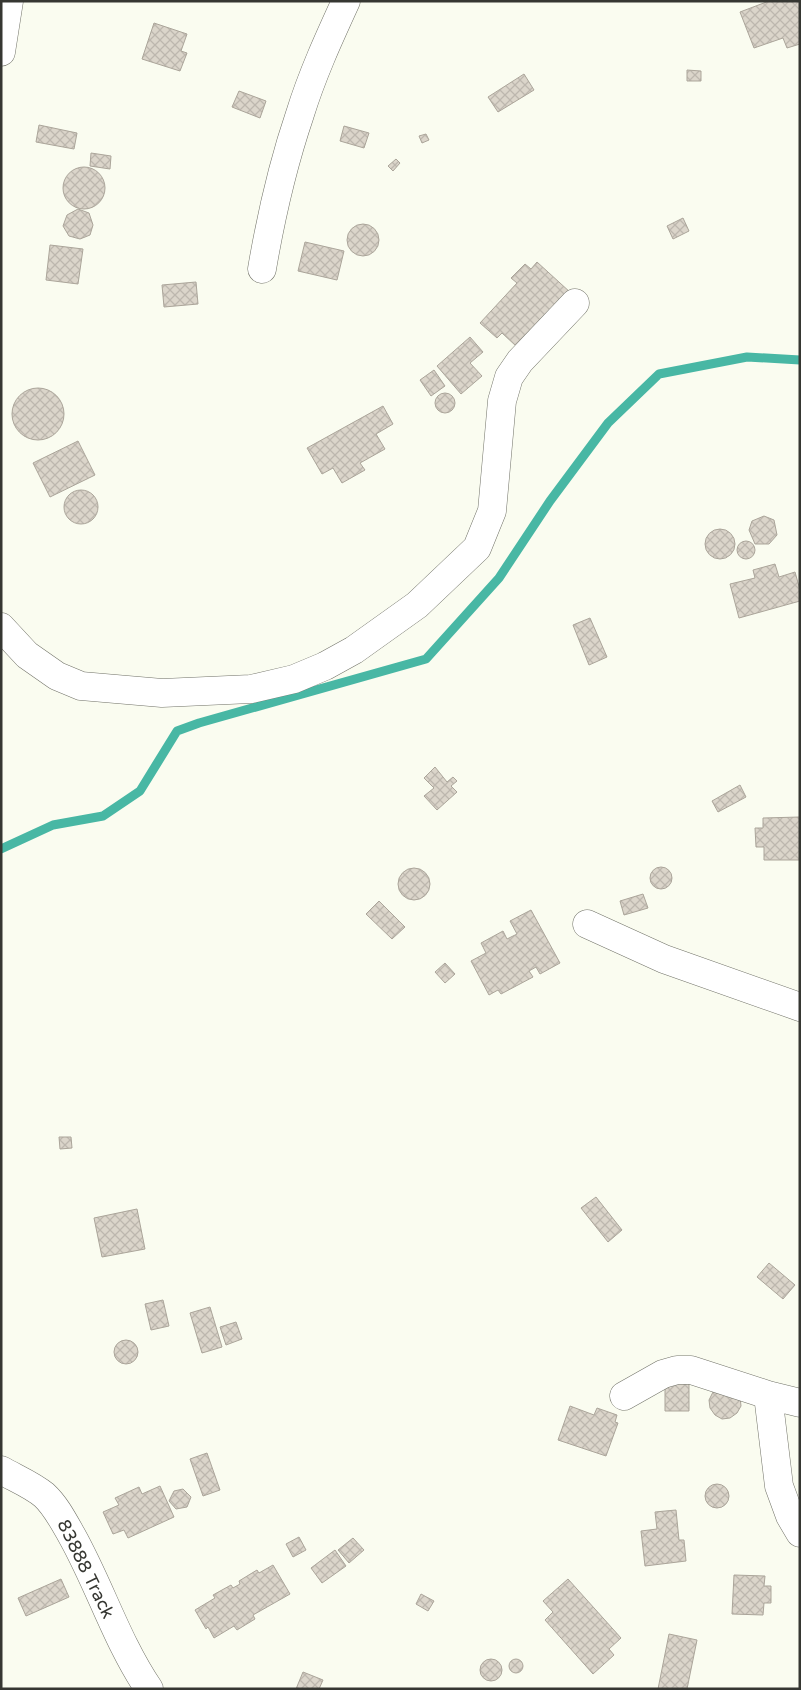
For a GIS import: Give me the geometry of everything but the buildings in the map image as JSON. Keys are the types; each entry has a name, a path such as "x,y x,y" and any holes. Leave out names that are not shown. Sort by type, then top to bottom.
{"street":[{"path":"1,52 9,1"},
{"path":"262,269 273,208 300,113 346,1"},
{"path":"1,627 27,655 57,676 81,686 162,693 251,689 294,679 354,650 417,605 477,548 492,511 502,400 509,377 520,361 575,303"},
{"path":"587,924 664,959 800,1007"},
{"path":"624,1396 663,1374 677,1370 691,1370 768,1395 800,1403"},
{"path":"768,1395 779,1486 790,1516 800,1533"},
{"name":"83888 Track","path":"1,1470 44,1495 57,1511 78,1547 131,1658 149,1689"}],"waterway":[{"path":"1,849 53,825 103,816 140,791 177,731 199,723 426,659 499,578 550,501 608,423 659,374 747,357 800,360"}]}
